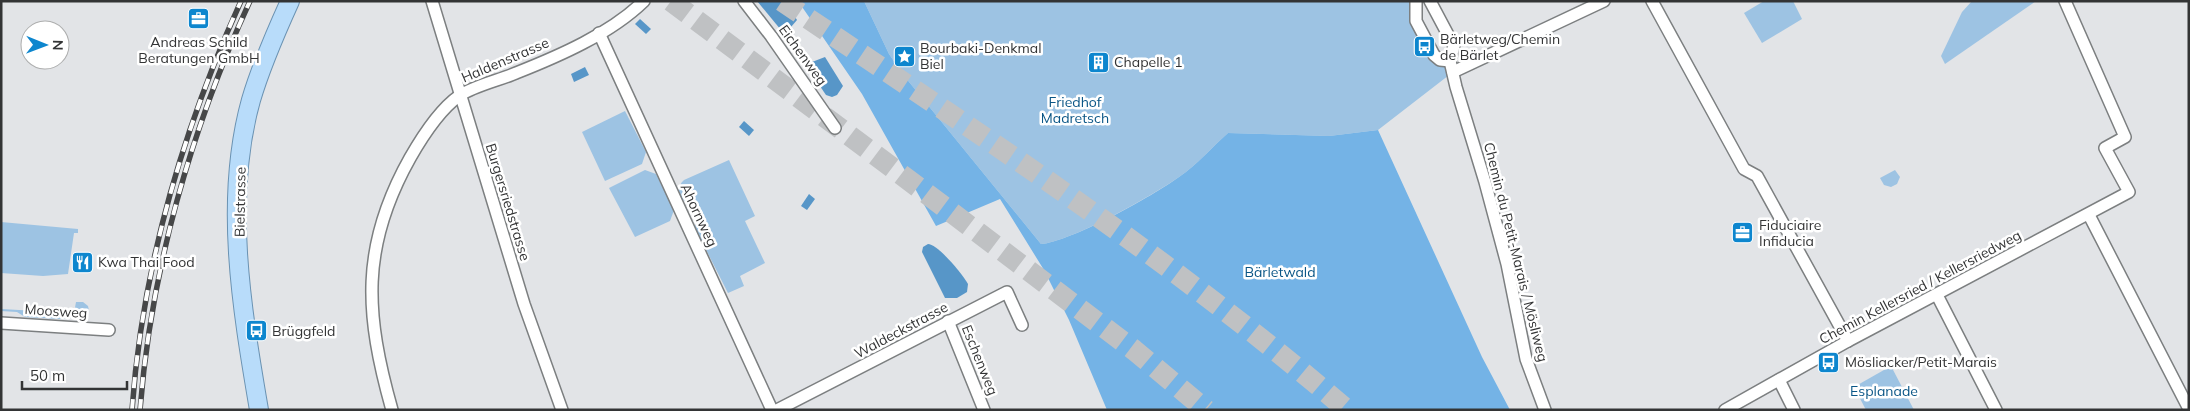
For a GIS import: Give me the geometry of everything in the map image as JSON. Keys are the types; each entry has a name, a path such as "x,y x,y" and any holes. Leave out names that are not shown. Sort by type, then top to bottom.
{"main road":[{"name":"Bielstrasse","path":"259,410 242,285 238,177 251,102 265,56 290,1"}],"street":[{"name":"Burgersriedstrasse","path":"432,1 524,304 562,410"},
{"name":"Haldenstrasse","path":"392,410 380,367 373,326 374,255 382,219 395,186 418,143 460,95 536,65 599,33 644,1"},
{"name":"Eichenweg","path":"744,1 771,36 835,128"},
{"path":"1416,1 1416,21 1434,55 1452,67 1604,1"},
{"name":"Chemin du Petit-Marais / Mösliweg","path":"1430,1 1454,46 1452,67 1456,87 1502,246 1526,359 1545,410"},
{"path":"1652,1 1744,169 1757,176 1848,341"},
{"name":"Chemin Kellersried / Kellersriedweg","path":"1725,410 1848,341 2089,215 2129,192 2105,148 2125,137 2065,1"},
{"name":"Ahornweg","path":"599,33 772,410"},
{"path":"2089,215 2189,409"},
{"name":"Waldeckstrasse","path":"777,410 1007,292 1022,325"},
{"path":"1936,295 1996,410"},
{"name":"Eschenweg","path":"948,321 984,410"},
{"name":"Moosweg","path":"1,323 109,330"},
{"path":"1779,380 1794,410"}],"green space":[{"name":"Bärletwald","path":"798,1 864,1 889,54 905,77 1041,244 1091,227 1151,195 1186,172 1228,133 1329,136 1378,130 1482,357 1510,410 1107,410 1069,320 1044,270 1000,199 936,226 862,94"},
{"name":"Friedhof Madretsch","path":"864,1 1416,1 1416,21 1453,72 1378,130 1329,136 1228,133 1186,172 1167,185 1090,227 1041,244 905,77 889,54"},
{"path":"1764,1 1793,1 1802,19 1762,43 1744,13"},
{"path":"1972,1 2036,1 1945,64 1941,56 1962,12"},
{"path":"625,111 646,152 642,164 605,181 582,132"},
{"path":"729,160 755,216 745,221 765,263 740,276 744,286 728,293 694,226 706,220 700,208 694,205 687,205 684,200 680,199 679,191 684,180"},
{"path":"645,170 656,174 674,210 670,221 635,237 609,188"},
{"path":"1895,170 1900,177 1897,184 1891,187 1884,185 1880,178"},
{"path":"1,222 78,229 78,233 74,233 68,274 43,276 1,273"},
{"path":"76,302 83,302 88,306 89,311 85,316 59,319 25,317 17,312 1,311 1,309 74,313"},
{"name":"Esplanade","path":"1891,366 1914,410 1866,410 1854,387"}],"shaded area":[{"path":"757,1 785,1 797,20 791,27 781,30"},
{"path":"640,19 651,29 646,34 635,24"},
{"path":"825,57 843,86 837,95 832,97 826,95 809,70 812,62"},
{"path":"585,67 589,75 574,82 571,74"},
{"path":"744,121 754,130 749,136 739,127"},
{"path":"809,194 815,199 807,210 801,206"},
{"path":"928,244 938,249 956,267 968,284 967,292 957,298 945,298 922,252 923,247"}],"tunnel":[{"path":"671,1 1134,350 1206,410"},
{"path":"782,1 999,147 1142,248 1212,300 1347,410"}],"railway":[{"path":"132,410 137,357 145,305 168,201 201,99 241,1"},
{"path":"140,410 145,357 154,305 164,252 177,201 209,99 250,1"}],"place":[{"name":"Andreas Schild Beratungen GmbH","path":"199,19"},
{"name":"Bärletweg/Chemin de Bärlet","path":"1424,47"},
{"name":"Bourbaki-Denkmal Biel","path":"904,56"},
{"name":"Chapelle 1","path":"1098,62"},
{"name":"Fiduciaire Infiducia","path":"1743,233"},
{"name":"Kwa Thai Food","path":"82,262"},
{"name":"Brüggfeld","path":"256,331"},
{"name":"Mösliacker/Petit-Marais","path":"1829,362"}]}
